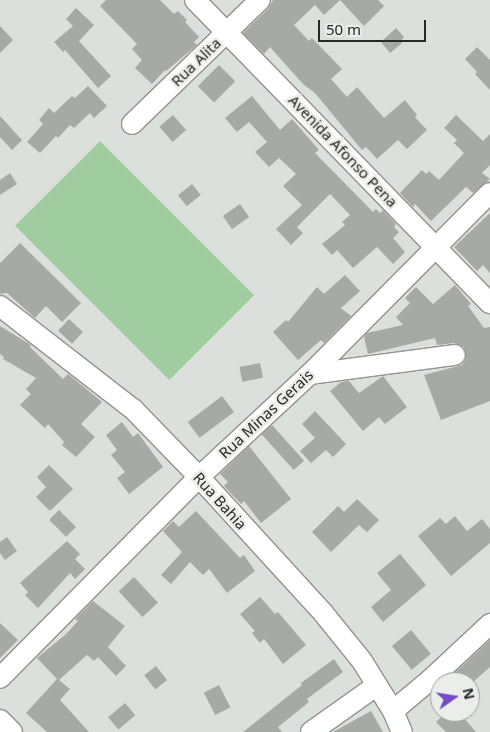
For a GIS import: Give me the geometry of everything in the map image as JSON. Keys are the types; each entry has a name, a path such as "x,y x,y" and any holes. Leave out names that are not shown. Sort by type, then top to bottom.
{"street":[{"name":"Avenida Afonso Pena","path":"195,0 490,302"},
{"name":"Rua Alita","path":"132,124 260,0"},
{"name":"Rua Minas Gerais","path":"0,678 199,477 310,374 490,193"},
{"name":"Rua Bahia","path":"0,306 133,409 199,477 324,614 362,661 392,711 402,732"},
{"path":"310,374 455,355"},
{"path":"392,711 431,679 490,624"},
{"path":"311,732 376,686"},
{"path":"0,720 12,732"}],"green space":[{"path":"100,141 254,295 169,380 15,226"}],"building":[{"path":"106,0 160,0 174,14 178,11 187,20 185,22 199,37 194,42 197,45 165,70 152,84 135,68 142,60 132,49 137,44 100,6"},
{"path":"273,0 340,0 324,15 315,5 294,25 309,41 312,38 342,69 331,79 347,97 357,87 384,118 405,100 417,115 415,117 427,130 407,149 398,140 377,159 366,147 362,150 315,93 303,84 270,47 264,54 243,33 268,9"},
{"path":"340,0 378,0 384,6 364,26"},
{"path":"76,8 94,25 79,41 111,76 98,88 65,50 63,52 54,42 73,26 66,19"},
{"path":"0,26 13,40 0,53"},
{"path":"396,28 404,37 401,41 402,43 390,53 381,42"},
{"path":"477,47 490,60 490,90 475,74 477,72 465,59"},
{"path":"219,65 235,81 214,102 198,86"},
{"path":"88,86 107,106 94,118 90,113 74,128 70,125 58,138 56,136 40,153 27,142 43,124 39,120 49,108 54,113 72,96 75,98"},
{"path":"252,96 280,130 292,119 319,150 315,153 373,212 376,209 380,213 383,210 396,224 394,227 399,232 393,238 405,252 393,264 377,247 353,268 337,250 332,255 322,244 345,225 342,222 350,215 330,194 297,227 303,233 291,245 276,229 302,205 283,186 296,174 279,158 269,167 255,152 267,142 249,122 237,132 225,118"},
{"path":"173,115 186,130 173,142 159,127"},
{"path":"456,115 483,141 490,134 490,165 482,173 490,179 473,193 466,187 431,221 415,204 413,207 400,193 422,170 426,174 429,171 439,180 464,153 454,143 457,140 444,128"},
{"path":"0,116 22,140 12,150 0,137"},
{"path":"10,173 17,184 0,195 0,180"},
{"path":"192,184 201,195 187,206 178,195"},
{"path":"240,204 249,217 232,229 223,216"},
{"path":"490,213 490,273 483,265 477,271 454,247"},
{"path":"20,243 81,303 62,322 46,306 35,318 7,293 0,294 0,263"},
{"path":"345,275 360,291 341,308 351,316 324,343 321,340 298,360 273,332 286,320 288,322 317,287 324,294"},
{"path":"455,285 471,304 468,306 484,328 490,327 490,401 441,420 424,375 462,365 466,359 464,347 454,343 437,345 435,338 368,354 364,337 367,333 403,325 396,317 410,303 405,298 416,287 433,304"},
{"path":"69,319 83,332 72,344 58,331"},
{"path":"0,326 31,345 30,347 63,379 68,374 102,402 81,424 95,437 76,457 62,445 64,442 48,424 45,428 20,405 31,394 26,389 36,378 3,359 4,357 0,354"},
{"path":"260,363 263,378 242,382 239,367"},
{"path":"383,376 407,407 385,424 379,417 363,431 330,391 341,382 349,381 359,393"},
{"path":"222,396 234,412 200,438 188,422"},
{"path":"315,411 346,444 333,457 326,450 311,463 300,451 315,438 302,424"},
{"path":"122,422 133,437 138,433 163,467 129,494 117,478 125,472 111,455 117,450 106,435"},
{"path":"272,425 304,461 294,470 262,434"},
{"path":"249,446 291,499 261,523 244,501 241,504 224,486 228,482 220,474"},
{"path":"49,465 73,489 50,511 36,497 46,487 37,477"},
{"path":"357,499 379,520 367,532 359,525 331,552 312,532 338,506 344,512"},
{"path":"59,510 76,527 66,537 49,520"},
{"path":"196,511 240,558 244,555 255,571 227,593 209,569 203,575 190,562 171,584 161,575 182,552 163,531 173,521 179,527"},
{"path":"455,516 467,531 482,519 490,529 490,543 451,576 418,536 440,518 446,524"},
{"path":"7,537 17,551 5,560 0,553 0,542"},
{"path":"67,541 80,554 75,559 85,569 75,579 70,573 38,608 25,595 28,592 20,583"},
{"path":"400,554 426,585 383,622 371,607 391,590 377,573"},
{"path":"134,577 158,603 143,617 119,591"},
{"path":"260,597 275,614 278,612 306,645 283,664 264,639 260,643 252,633 255,631 240,614"},
{"path":"93,601 125,626 108,647 126,666 116,676 98,657 94,661 87,655 59,680 70,689 60,700 89,732 47,732 26,713 57,679 37,658 66,634 78,621 75,619"},
{"path":"0,623 18,640 0,658"},
{"path":"411,630 431,654 412,670 392,646"},
{"path":"490,640 490,667 480,676 480,672 456,672"},
{"path":"334,659 343,672 307,699 309,702 278,727 282,732 243,732 302,685 301,683"},
{"path":"156,666 167,680 155,689 144,675"},
{"path":"219,685 230,707 215,715 204,693"},
{"path":"125,703 135,715 118,729 108,717"},
{"path":"371,711 383,732 333,732"},
{"path":"436,722 467,722 476,732 446,732"}]}
